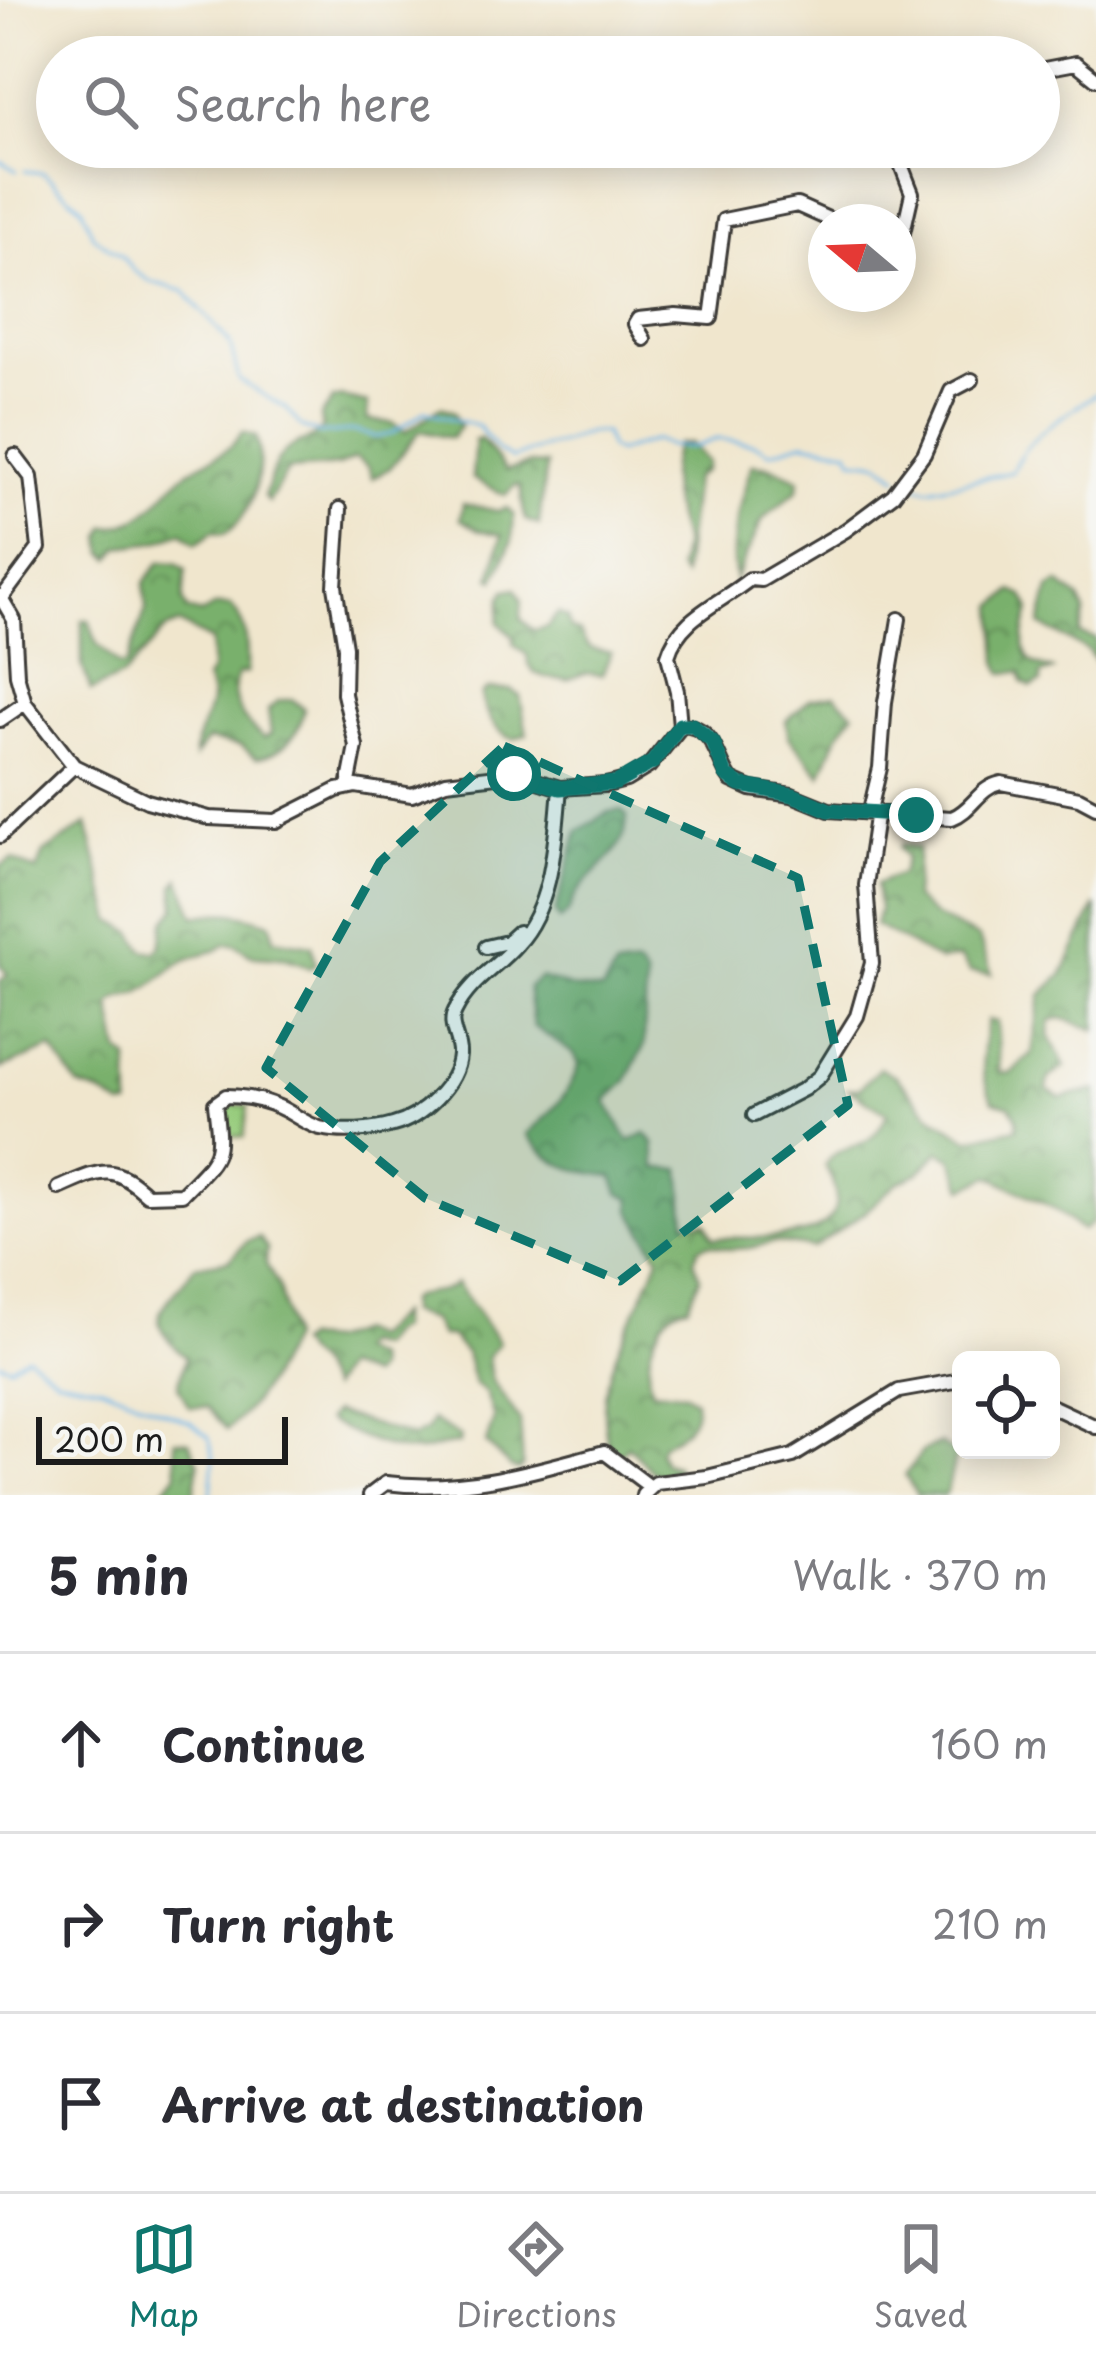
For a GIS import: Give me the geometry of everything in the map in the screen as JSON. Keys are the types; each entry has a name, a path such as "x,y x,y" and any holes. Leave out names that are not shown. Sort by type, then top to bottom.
{"street":[{"path":"1060,66 1076,63 1096,79"},
{"path":"902,168 912,193 910,204"},
{"path":"644,339 635,324 638,319 711,318 724,220 797,205 808,210"},
{"path":"15,457 31,477 39,548 1,597 14,620 17,675 25,703 74,766 147,801 236,821 285,819 348,787 412,795 446,782 514,774 558,788 606,785 640,772 657,758 680,725 668,656 675,639 695,616 750,579 760,580 847,530 904,482 930,443 951,391 972,380"},
{"path":"340,508 334,574 345,646 344,694 356,746 348,787"},
{"path":"754,1115 820,1076 857,1016 872,963 866,885 884,702 899,620"},
{"path":"0,720 25,703"},
{"path":"680,725 692,725 707,735 726,775 740,785 793,795 829,810 952,818 966,811 988,787 1000,783 1079,798 1096,807"},
{"path":"0,836 74,766"},
{"path":"486,947 507,942 527,918 558,788"},
{"path":"59,1188 104,1170 126,1176 147,1195 182,1194 215,1160 220,1133 214,1104 226,1096 274,1105 321,1128 390,1126 414,1117 446,1086 455,1069 459,1047 452,1022 456,1009 481,974 518,943 537,914 556,841 558,788"},
{"path":"370,1495 386,1483 427,1488 492,1480 604,1452 646,1491 793,1456 899,1391 952,1382"},
{"path":"1060,1410 1096,1427"}],"highlighted area":[{"path":"504,746 798,878 848,1105 620,1281 425,1198 266,1068 380,862"}],"green space":[{"path":"333,399 368,403 367,420 393,423 405,432 441,407 454,412 460,427 451,438 420,431 390,468 372,478 368,467 355,458 338,466 288,470 269,502 264,496 279,458 318,433 321,416"},
{"path":"242,432 256,436 258,476 250,504 234,526 196,544 182,532 157,542 120,547 111,558 104,552 106,527 144,514 179,478 226,450"},
{"path":"481,439 506,471 528,464 546,465 539,525 525,520 520,486 505,495 472,478 475,440"},
{"path":"690,443 707,462 694,478 683,576 678,569 683,541 670,480 678,444"},
{"path":"752,464 799,479 798,490 763,519 735,580 734,536"},
{"path":"463,504 498,511 507,508 514,515 512,541 495,580 491,578 502,535 460,519"},
{"path":"160,562 177,563 186,570 183,601 187,610 201,614 216,606 231,606 241,621 247,673 238,674 234,693 249,725 264,738 271,734 268,710 278,701 292,699 304,709 299,727 282,747 256,758 241,746 207,740 195,757 209,708 206,680 211,671 211,641 180,624 166,629 123,676 91,691 82,665 82,620 89,620 97,644 120,666 126,665 146,609 144,583"},
{"path":"1059,583 1078,598 1085,612 1079,634 1096,639 1096,662 1087,650 1040,625 1049,589"},
{"path":"516,588 522,600 521,619 533,630 547,627 558,613 589,647 611,653 602,675 585,673 567,680 535,673 527,655 499,623 501,598 506,590"},
{"path":"1013,591 1024,596 1031,609 1024,636 1028,657 1053,670 1041,674 1041,682 1031,687 1023,682 1021,672 1003,673 998,662 995,606"},
{"path":"488,689 511,690 520,696 527,734 514,739 496,727 482,701 481,694"},
{"path":"835,695 854,713 838,735 821,775 789,737 786,721 810,699"},
{"path":"621,810 627,816 621,841 560,920 555,913 578,831"},
{"path":"87,824 113,921 133,932 144,950 155,952 161,946 165,922 176,908 174,886 180,878 195,916 233,913 271,923 274,939 312,945 316,964 310,968 226,944 182,962 144,990 111,1005 120,1052 129,1060 130,1106 122,1107 78,1086 52,1048 0,1069 0,981 8,975 0,965 0,866 12,859 37,871 44,853"},
{"path":"902,844 918,848 914,898 934,916 979,938 992,974 970,972 960,958 939,961 875,925 879,909 876,884 901,874 906,857 899,848"},
{"path":"1096,905 1096,1030 1062,1018 1051,1020 1049,1035 1065,1067 1049,1078 1047,1089 1061,1098 1096,1090 1093,1222 1082,1231 1055,1209 990,1176 964,1188 952,1158 939,1151 919,1173 897,1183 813,1248 775,1242 749,1248 708,1244 699,1248 694,1260 700,1278 688,1305 677,1308 660,1326 648,1366 652,1390 685,1393 695,1400 691,1422 659,1451 664,1463 676,1466 679,1476 654,1472 628,1446 618,1456 610,1450 605,1398 610,1374 659,1257 631,1210 632,1199 619,1193 613,1176 564,1166 527,1134 559,1103 579,1064 574,1054 533,1026 528,987 540,978 602,991 615,969 637,966 646,977 644,1046 626,1082 606,1101 623,1132 630,1141 646,1133 654,1143 656,1168 681,1169 686,1223 706,1222 713,1238 805,1233 823,1225 834,1212 835,1192 825,1165 840,1151 873,1136 887,1113 848,1089 859,1088 880,1068 896,1076 931,1115 969,1139 1017,1128 1010,1106 993,1101 985,1081 988,1020 997,1022 1000,1073 1011,1073 1032,1053 1041,995 1062,975"},
{"path":"229,1104 248,1106 244,1137 225,1135"},
{"path":"259,1237 279,1287 290,1339 255,1400 227,1430 207,1407 189,1407 178,1386 186,1357 170,1342 159,1319 194,1266 229,1260 247,1241"},
{"path":"456,1283 499,1343 488,1357 491,1379 520,1421 523,1465 519,1470 486,1443 494,1418 486,1393 474,1384 466,1353 450,1336 440,1336 432,1320 408,1313 408,1300"},
{"path":"398,1314 398,1329 378,1348 362,1344 357,1351 374,1359 376,1370 370,1377 343,1367 330,1389 296,1345 303,1339 329,1341 356,1331 372,1338"},
{"path":"334,1412 412,1437 427,1430 432,1420 460,1437 459,1444 411,1451 386,1446 327,1420"},
{"path":"175,1440 189,1441 199,1463 194,1495 160,1495 177,1473"},
{"path":"940,1443 952,1452 955,1459 944,1495 917,1495 905,1475 922,1452"}],"waterway":[{"path":"0,161 17,171"},
{"path":"25,171 43,173 82,207 93,236 133,270 151,282 184,291 230,343 239,380 285,408 302,427 320,434 391,434 425,411 478,426 498,451 512,459 597,432 604,433 610,449 618,452 655,440 694,447 717,439 755,444 770,452 804,442 849,450 853,459 880,462 898,477"},
{"path":"906,482 929,489 1012,472 1037,436 1096,394"},
{"path":"0,1362 10,1366 27,1355 57,1378 102,1386 192,1423 209,1437 214,1457 211,1495"}],"route":[{"path":"514,774 560,788 616,783 653,762 680,725 692,725 713,742 726,775 740,785 793,795 829,810 916,815"}]}
